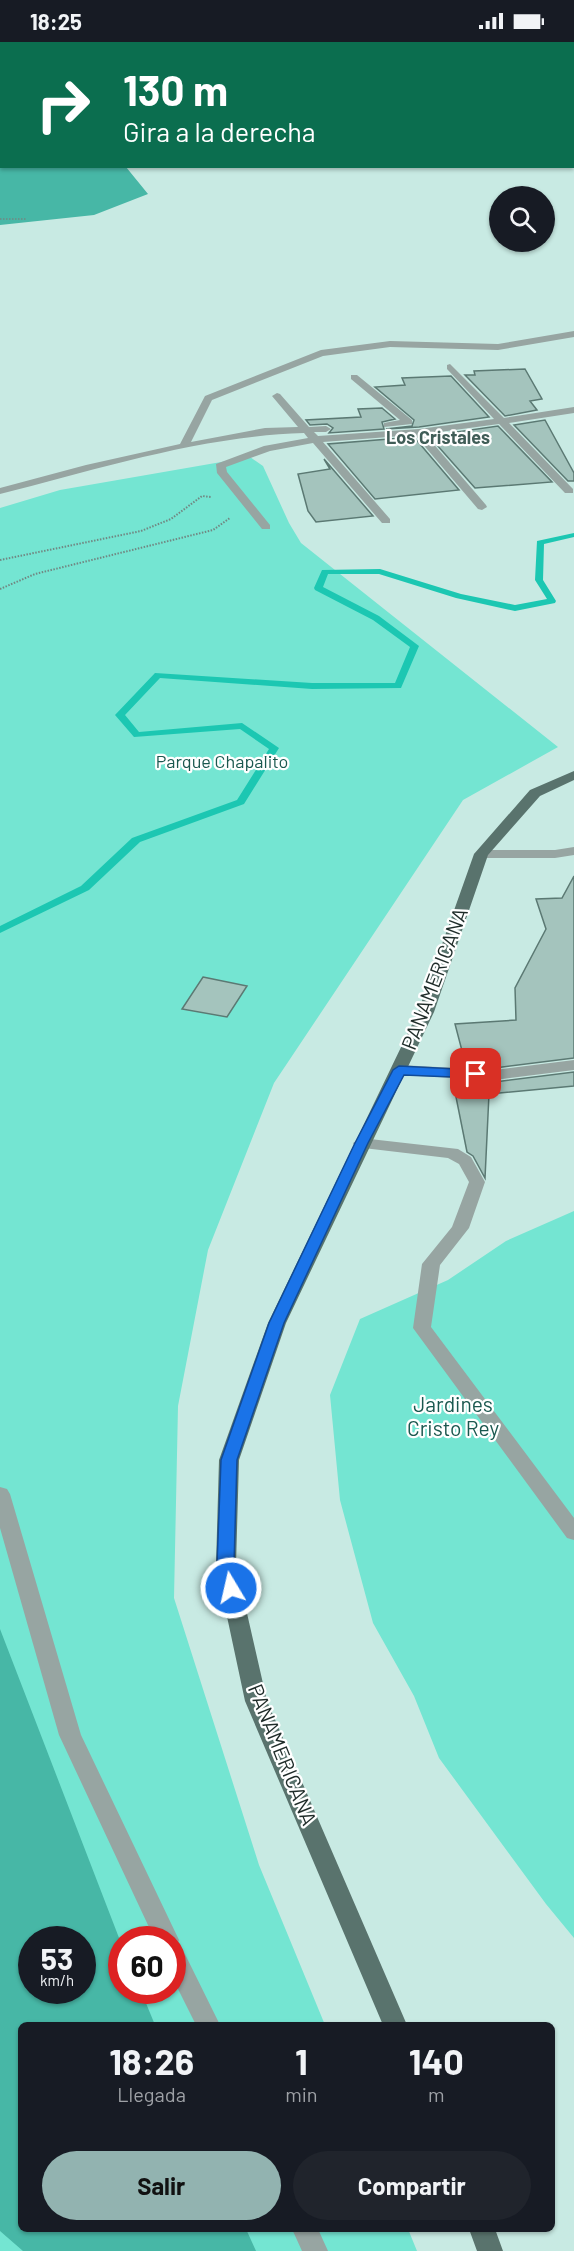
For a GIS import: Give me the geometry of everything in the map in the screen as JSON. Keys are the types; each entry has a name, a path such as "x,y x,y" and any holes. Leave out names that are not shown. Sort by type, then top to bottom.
{"main road":[{"name":"PANAMERICANA","path":"394,2022 256,1701 226,1565 229,1460 277,1323 426,1012 481,854 535,793 574,776"},
{"path":"483,2232 490,2251"}],"street":[{"path":"184,446 207,398 321,353 390,344 498,347 574,334"},
{"path":"450,367 569,491"},
{"path":"0,491 86,468 265,431 408,422 354,377"},
{"path":"277,396 386,521"},
{"path":"266,526 222,473 220,466 270,448 315,440 417,432 574,410"},
{"path":"417,432 482,507"},
{"path":"481,854 555,854 574,851"},
{"path":"399,1070 495,1075 574,1065"},
{"path":"362,1143 452,1153 465,1161 477,1182 460,1228 431,1264 422,1328 574,1533"},
{"path":"0,1494 69,1735 160,1926"},
{"path":"186,1980 207,2022"},
{"path":"306,2232 315,2251"}],"path":[{"path":"0,219 27,219"},
{"path":"0,560 92,542 161,524 202,496 213,497"},
{"path":"0,589 35,574 213,530 234,515"}],"green space":[{"path":"0,168 127,168 148,194 94,215 0,225"},
{"name":"Parque Chapalito","path":"250,457 263,466 289,523 301,543 558,747 463,800 274,1083 208,1250 178,1406 174,1598 259,1865 324,2022 18,2022 18,2232 409,2232 417,2251 0,2251 0,508 60,490"},
{"name":"Jardines Cristo Rey","path":"574,1211 574,1938 546,1904 439,1758 414,1696 373,1623 340,1500 330,1395 360,1319 448,1280 506,1241"},
{"path":"0,1629 114,1926 108,1926 108,2004 146,2004 154,2022 18,2022 18,2232 247,2232 256,2251 23,2251 0,2231"}],"building":[{"path":"525,369 542,399 530,401 537,410 505,416 465,375 475,375 474,371"},
{"path":"451,376 489,417 419,427 386,429 412,426 414,420 375,387 405,385 402,378"},
{"path":"382,408 395,419 382,422 384,429 329,433 333,428 327,424 310,425 306,420 361,417 358,409"},
{"path":"545,420 574,473 574,481 568,481 514,425"},
{"path":"498,426 552,482 475,488 429,436"},
{"path":"414,437 459,490 375,499 328,444"},
{"path":"324,459 373,516 316,522 308,511 298,474 330,469"},
{"path":"574,876 574,1058 495,1068 466,1066 455,1024 516,1020 515,988 546,929 536,899 562,898"},
{"path":"203,977 247,986 227,1017 182,1009"},
{"path":"574,1072 574,1086 489,1094 485,1178 473,1156 467,1152 453,1082 495,1082"}],"waterway":[{"path":"0,930 85,888 136,840 241,802 274,748 242,726 137,735 120,715 158,675 312,686 398,686 415,646 376,618 318,588 325,572 380,571 459,596 515,608 552,601 539,580 540,543 574,535"}],"district":[{"name":"Los Cristales","path":"438,438"}],"route":[{"path":"231,1588 226,1565 229,1460 277,1323 362,1143 399,1070 476,1074"}]}
